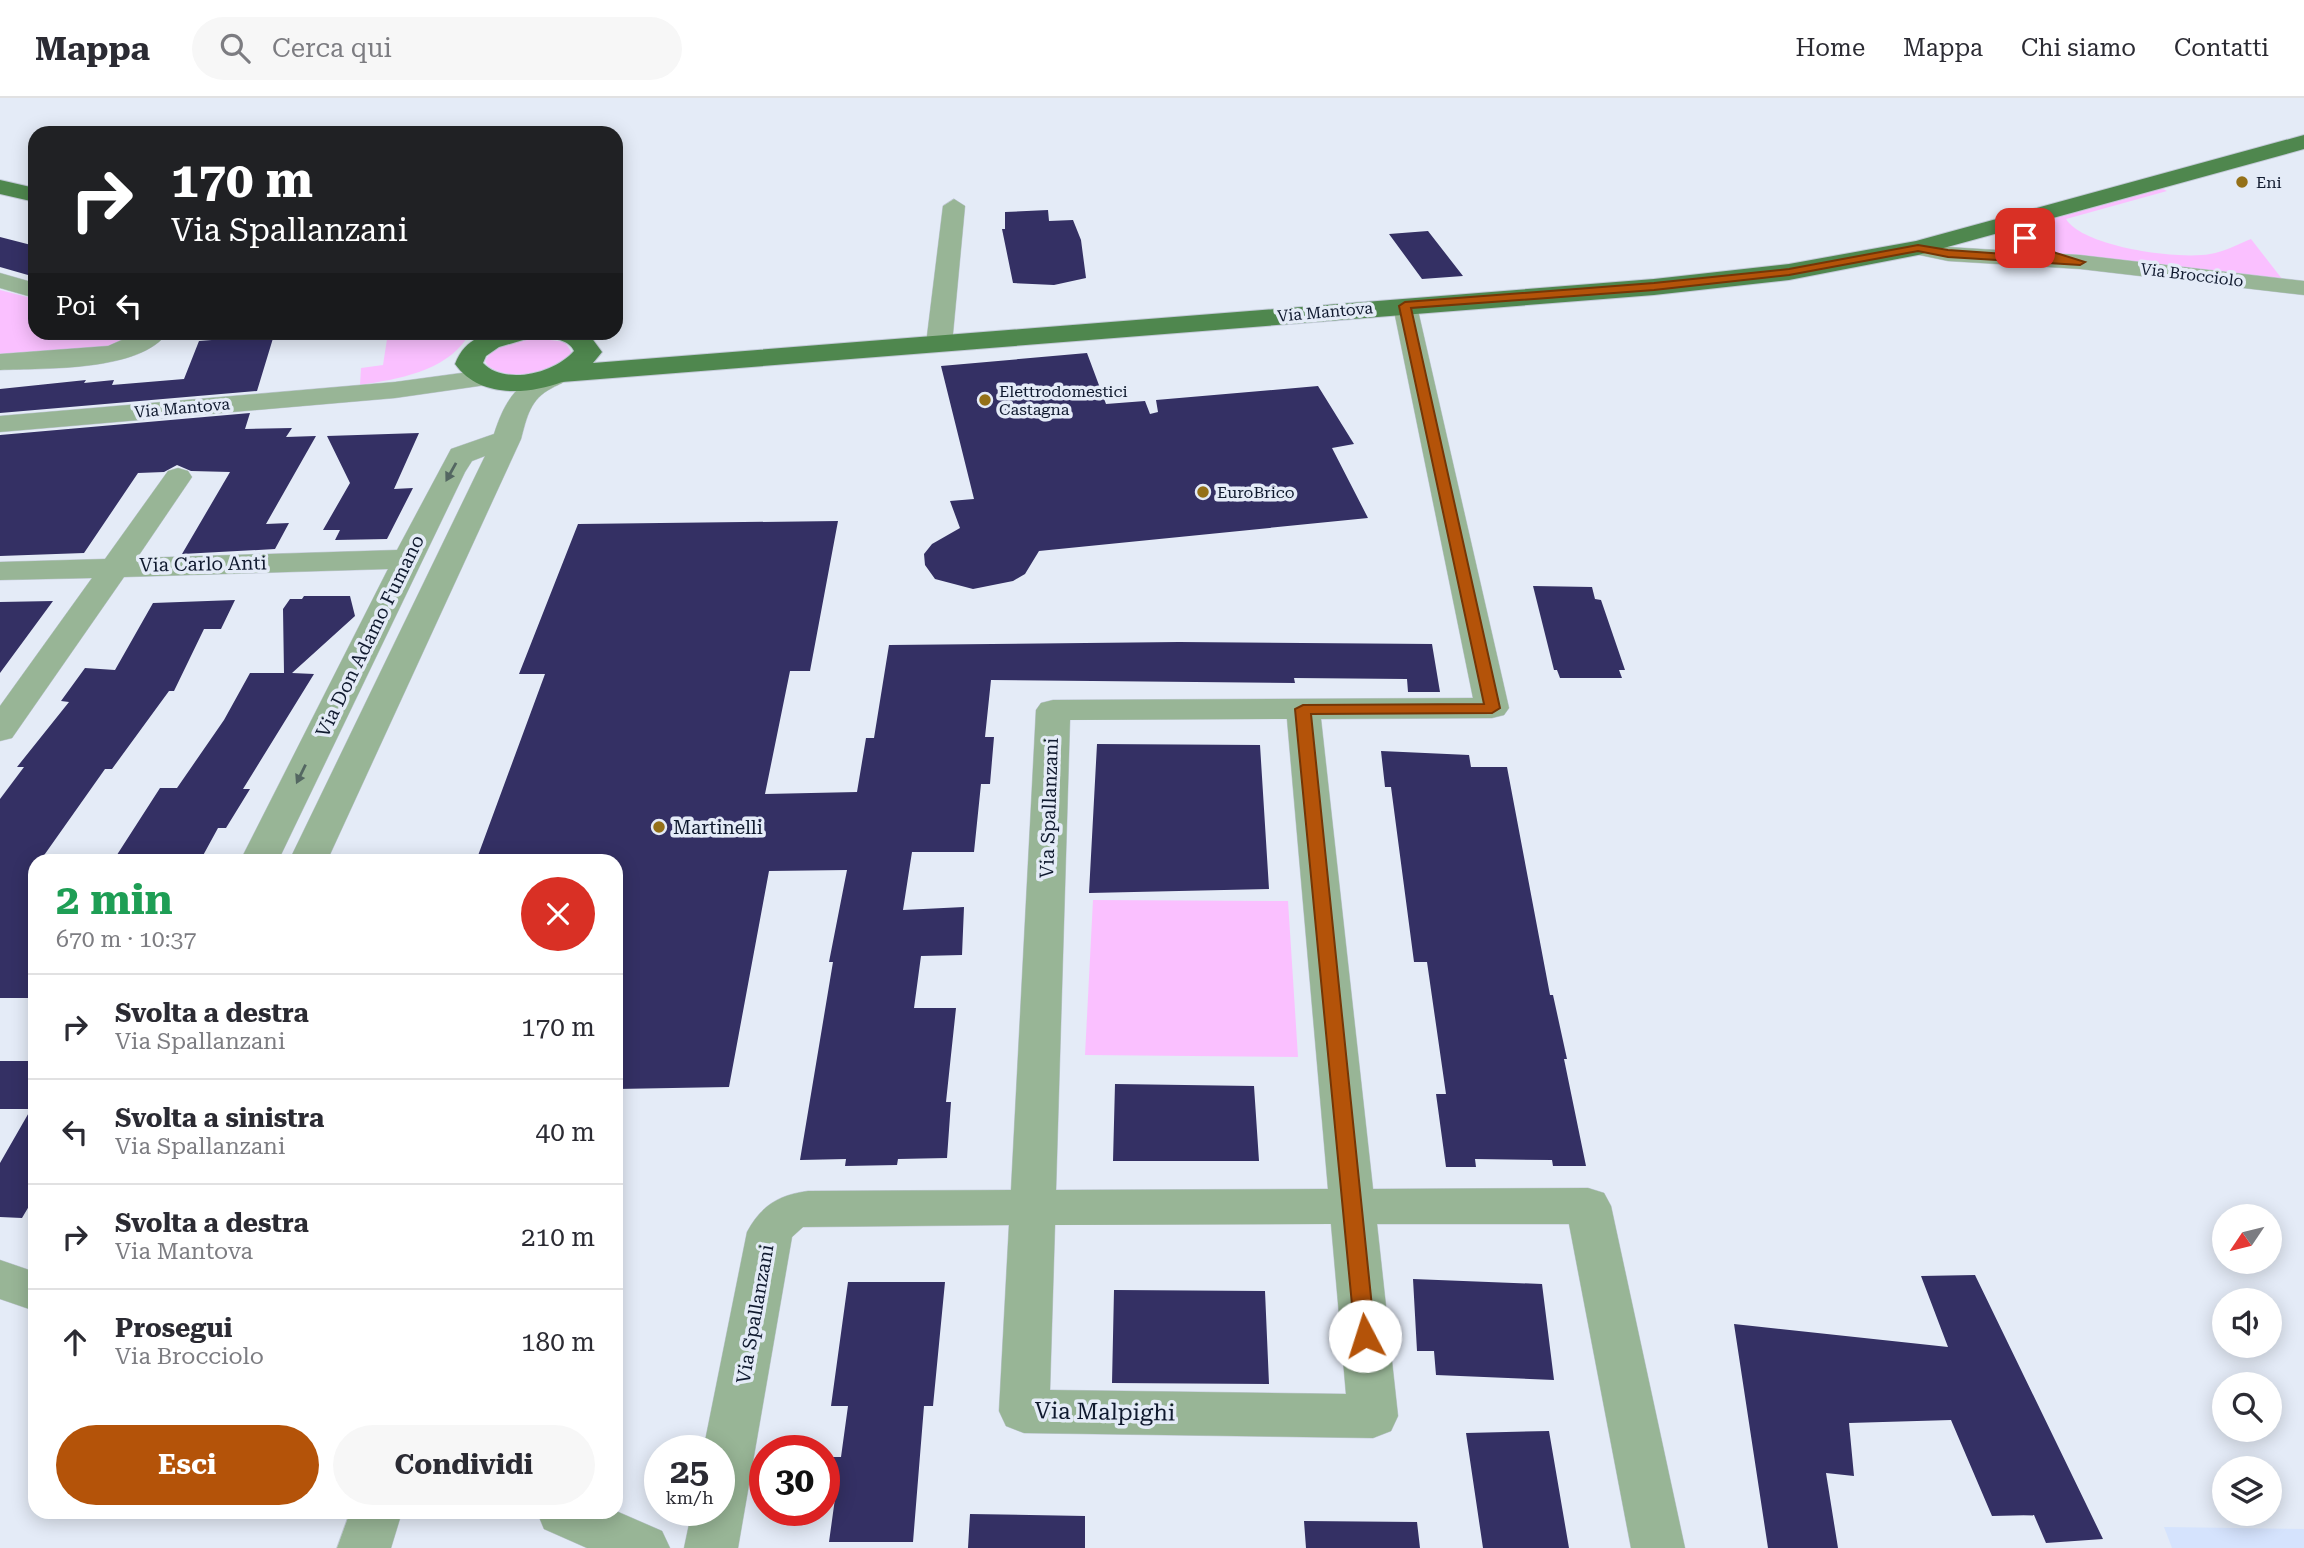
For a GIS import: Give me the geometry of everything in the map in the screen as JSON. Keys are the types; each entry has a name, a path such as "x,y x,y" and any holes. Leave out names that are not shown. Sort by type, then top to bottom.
{"main road":[{"name":"Via Mantova","path":"483,358 521,382 560,375 730,360 1654,286 1789,272 1918,248 2304,142"},
{"path":"0,187 28,193"},
{"path":"483,358 509,340"},
{"path":"560,375 575,368 587,352 586,345 578,340"},
{"name":"Via Mantova","path":"592,340 657,355 730,360"}],"street":[{"path":"939,344 954,206"},
{"name":"Via Brocciolo","path":"2026,218 2022,229 2025,238 2052,256 2080,262"},
{"name":"Via Brocciolo","path":"1918,248 1948,254 2080,262 2304,288"},
{"path":"0,281 28,288"},
{"name":"Via Spallanzani","path":"732,1435 770,1232 781,1216 804,1208 1033,1207 1053,710 1492,708 1405,306"},
{"path":"0,362 113,353 138,347 146,340"},
{"path":"483,358 512,389 518,400 534,385 560,375"},
{"name":"Via Mantova","path":"0,424 365,391 483,358"},
{"name":"Via Don Adamo Fumano","path":"311,854 507,439 518,400"},
{"name":"Via Don Adamo Fumano","path":"262,854 461,455 507,439"},
{"path":"0,731 178,477"},
{"name":"Via Carlo Anti","path":"0,571 407,559"},
{"name":"Via Malpighi","path":"1033,1207 1024,1411 1373,1416 1303,709"},
{"path":"1033,1207 1588,1206 1658,1548"},
{"path":"0,1279 28,1289"},
{"path":"364,1548 374,1519"},
{"path":"578,1519 643,1548"},
{"path":"711,1548 715,1526"}],"shaded area":[{"path":"2161,188 2167,191 2066,219 2076,229 2091,237 2155,253 2210,254 2251,239 2286,284 2074,259 2046,248 2032,236 2031,226 2035,223"},
{"path":"0,290 28,297 28,340 134,340 101,348 0,356"},
{"path":"387,340 465,340 446,359 419,372 360,385 361,368 383,365"},
{"path":"519,340 550,340 565,342 572,353 543,371 520,375 498,371 488,366 485,361 493,349"},
{"path":"1093,900 1288,901 1298,1057 1085,1055"},
{"path":"2164,1527 2304,1529 2304,1548 2172,1548"}],"building":[{"path":"1048,210 1049,221 1073,220 1081,240 1086,278 1054,285 1013,283 1002,229 1005,229 1005,212"},
{"path":"1428,231 1463,276 1422,279 1389,234"},
{"path":"0,237 28,244 28,275 0,267"},
{"path":"272,340 257,391 0,413 0,389 86,380 84,383 114,380 112,385 184,379 199,341"},
{"name":"EuroBrico","path":"1087,353 1106,404 1145,401 1150,414 1158,412 1156,400 1318,386 1354,444 1332,448 1368,518 1039,551 1025,574 1013,581 973,589 935,579 925,565 924,554 932,544 960,528 950,501 974,499 941,366"},
{"path":"250,413 245,429 292,428 286,437 316,436 266,524 289,523 275,549 182,554 230,472 191,471 177,465 164,472 138,473 84,553 0,556 0,435"},
{"path":"419,433 394,489 413,488 387,539 335,540 340,530 323,530 350,483 327,436"},
{"name":"Martinelli","path":"838,521 810,671 790,671 765,794 857,792 866,738 874,738 889,645 1179,642 1432,644 1440,692 1408,692 1407,679 1294,678 1295,683 991,680 985,737 994,737 990,784 981,784 974,852 912,852 903,910 964,907 962,955 921,956 914,1008 956,1008 946,1102 951,1102 947,1158 898,1159 897,1165 845,1166 846,1159 800,1160 833,962 829,962 847,870 769,871 729,1087 623,1089 623,854 479,854 545,674 519,674 578,524"},
{"path":"1533,586 1592,587 1595,599 1601,600 1625,670 1619,670 1622,678 1560,678 1557,670 1554,670"},
{"path":"304,596 350,596 355,616 292,673 314,674 243,789 250,789 226,828 218,828 204,854 118,854 160,788 177,788 224,720 250,673 284,673 283,609 290,599 302,599"},
{"path":"235,600 221,629 204,629 174,691 169,691 112,769 105,769 45,854 28,854 28,998 0,998 0,799 24,767 17,767 69,702 61,701 85,668 115,670 153,603"},
{"path":"53,601 0,673 0,602"},
{"path":"1097,744 1260,745 1269,889 1089,893"},
{"path":"1381,751 1469,755 1471,767 1507,767 1550,995 1553,995 1567,1059 1564,1059 1586,1166 1553,1166 1552,1160 1475,1159 1476,1167 1446,1167 1436,1094 1446,1094 1427,962 1414,962 1391,787 1385,787"},
{"path":"0,1061 28,1061 28,1109 0,1109"},
{"path":"1115,1084 1254,1086 1259,1161 1113,1161"},
{"path":"28,1114 28,1208 22,1218 0,1217 0,1163"},
{"path":"1975,1275 2103,1539 2046,1543 2034,1515 1992,1516 1951,1420 1849,1423 1854,1476 1826,1473 1838,1548 1768,1548 1734,1324 1948,1347 1921,1276"},
{"path":"1413,1279 1542,1284 1554,1380 1436,1375 1434,1351 1417,1351"},
{"path":"848,1282 945,1282 933,1406 924,1406 913,1542 829,1542 831,1526 840,1526 840,1457 848,1406 831,1406"},
{"path":"1114,1290 1265,1291 1269,1384 1112,1383"},
{"path":"1549,1431 1569,1548 1483,1548 1466,1433"},
{"path":"970,1514 1085,1516 1085,1548 968,1548"},
{"path":"1304,1521 1417,1522 1420,1548 1306,1548"}],"place":[{"name":"Eni","path":"2242,182"},
{"name":"Elettrodomestici Castagna","path":"985,400"},
{"name":"EuroBrico","path":"1203,492"},
{"name":"Martinelli","path":"659,827"}],"route":[{"path":"1365,1336 1303,709 1492,708 1405,306 1789,272 1918,248 1948,254 2003,255 2080,262 2052,256 2025,238"}]}
